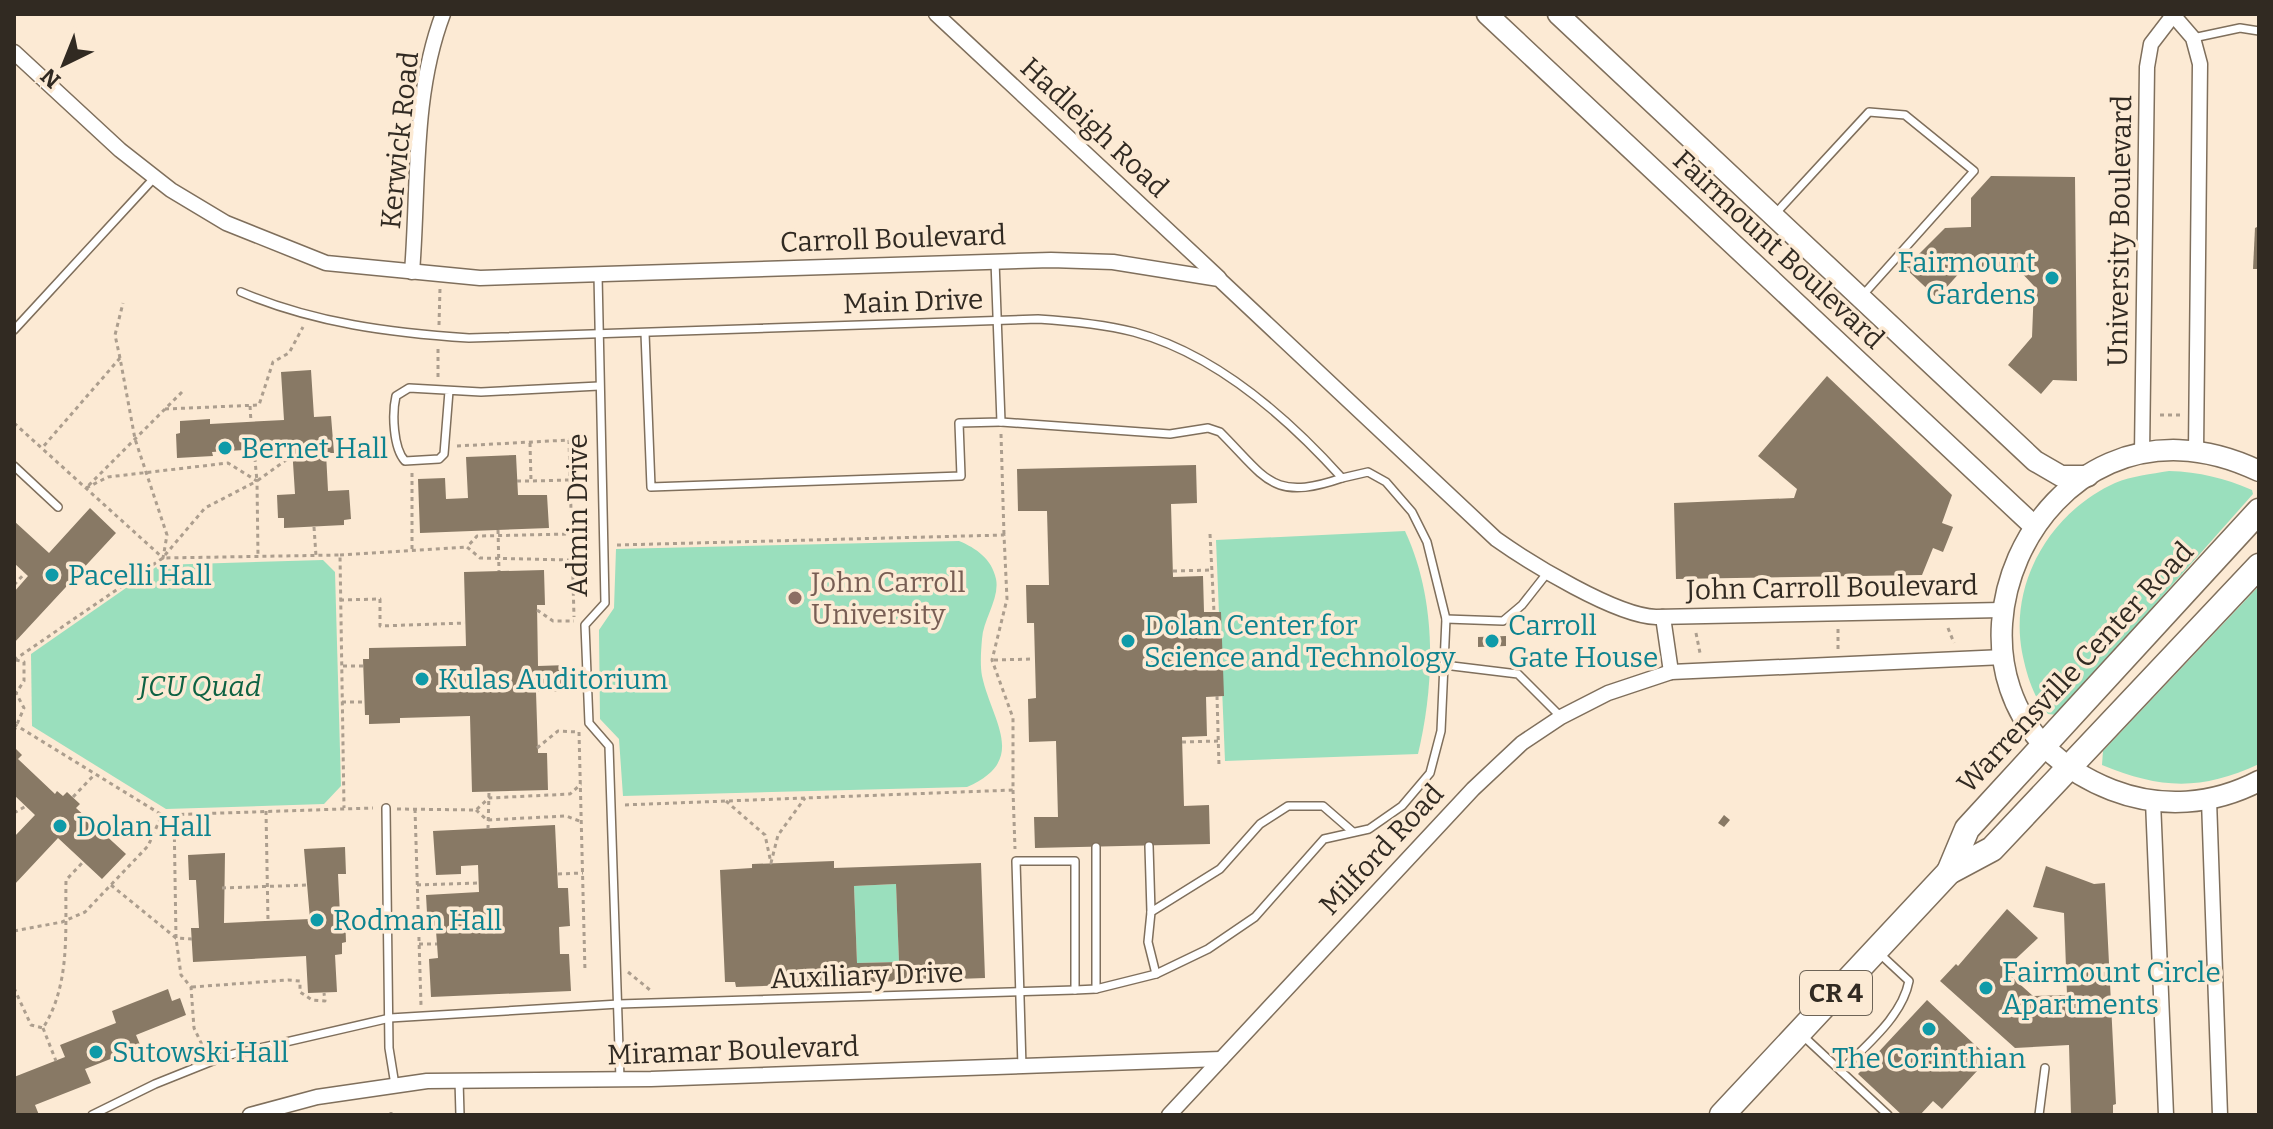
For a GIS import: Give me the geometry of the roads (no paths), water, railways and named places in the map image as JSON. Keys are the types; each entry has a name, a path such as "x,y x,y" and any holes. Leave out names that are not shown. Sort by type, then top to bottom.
{"main road":[{"name":"Fairmount Boulevard","path":"1487,14 2034,526"},
{"name":"Fairmount Boulevard","path":"1558,14 2039,465 2061,476 2088,476"},
{"path":"2259,471 2225,458 2196,452 2142,455 2088,476 2060,497 2034,526 2012,567 2002,610 2004,657 2020,706 2046,744 2071,766 2104,787 2153,801 2209,800 2259,781"},
{"name":"Warrensville Center Road","path":"1949,872 1967,829 2259,511"},
{"name":"Warrensville Center Road","path":"1722,1115 1949,872 1992,849 2259,566"}],"street":[{"name":"Kerwick Road","path":"412,272 418,152 426,79 443,14"},
{"name":"Hadleigh Road","path":"936,14 1219,279"},
{"name":"University Boulevard","path":"2142,455 2147,67 2151,44 2171,15 2193,38"},
{"path":"2193,38 2200,64 2196,452"},
{"name":"Carroll Boulevard","path":"14,52 120,150 155,177 226,223 326,263 480,278 995,261 1113,262 1219,279"},
{"path":"1219,279 1482,527 1548,572 1639,615 1663,617 1671,672 2004,657"},
{"name":"John Carroll Boulevard","path":"1663,617 2002,610"},
{"name":"Milford Road","path":"1169,1115 1473,789 1522,743 1561,717 1617,690 1671,672"},
{"path":"2209,800 2220,1115"},
{"path":"2153,801 2166,1115"},
{"name":"Miramar Boulevard","path":"250,1115 317,1097 395,1085 459,1080 620,1079 1221,1059"}],"lane":[{"path":"2193,38 2240,28 2259,31"},
{"path":"1774,216 1869,112 1905,115 1974,171 1860,297"},
{"path":"14,330 155,177"},
{"path":"995,261 1001,422"},
{"name":"Admin Drive","path":"598,275 605,603 585,625 589,723 609,746 620,1079"},
{"name":"Main Drive","path":"241,292 309,316 389,332 438,336 598,335 997,320 1096,323 1138,333 1216,368 1312,445 1342,478"},
{"path":"645,333 651,487 961,476 959,423 1001,422 1170,434 1208,428 1220,432 1277,487 1295,490 1314,488 1368,472 1386,482 1412,512 1427,542 1446,619 1503,621 1522,605 1548,572"},
{"path":"449,391 447,446 439,459 405,461 397,449 396,396 409,388 449,391 599,386"},
{"path":"14,466 58,507"},
{"name":"Auxiliary Drive","path":"92,1115 208,1063 270,1044 390,1018 664,1002 1096,989 1156,974 1208,949 1255,917 1324,839 1369,829 1402,806 1430,773 1441,731 1446,619"},
{"path":"1444,665 1518,674 1561,717"},
{"path":"1151,912 1220,869 1260,824 1288,806 1323,806 1353,832"},
{"path":"386,808 389,1048 395,1085"},
{"path":"1149,846 1151,912 1148,942 1156,974"},
{"path":"1096,847 1096,989"},
{"path":"1022,1067 1016,861 1075,861 1075,990"},
{"path":"1841,1071 1906,997 1909,981 1876,950"},
{"path":"1800,1032 1888,1115"},
{"path":"2039,1115 2045,1068"},
{"path":"459,1080 460,1115"}],"place":[{"name":"Fairmount Gardens","path":"2052,278"},
{"name":"Bernet Hall","path":"225,448"},
{"name":"Pacelli Hall","path":"52,575"},
{"name":"John Carroll University","path":"795,598"},
{"name":"Dolan Center for Science and Technology","path":"1128,641"},
{"name":"Carroll Gate House","path":"1492,641"},
{"name":"Kulas Auditorium","path":"422,679"},
{"name":"Dolan Hall","path":"60,826"},
{"name":"Rodman Hall","path":"317,920"},
{"name":"Fairmount Circle Apartments","path":"1986,988"},
{"name":"The Corinthian","path":"1929,1029"},
{"name":"Sutowski Hall","path":"96,1052"}],"park label":[{"name":"JCU Quad","path":"200,686"}]}
